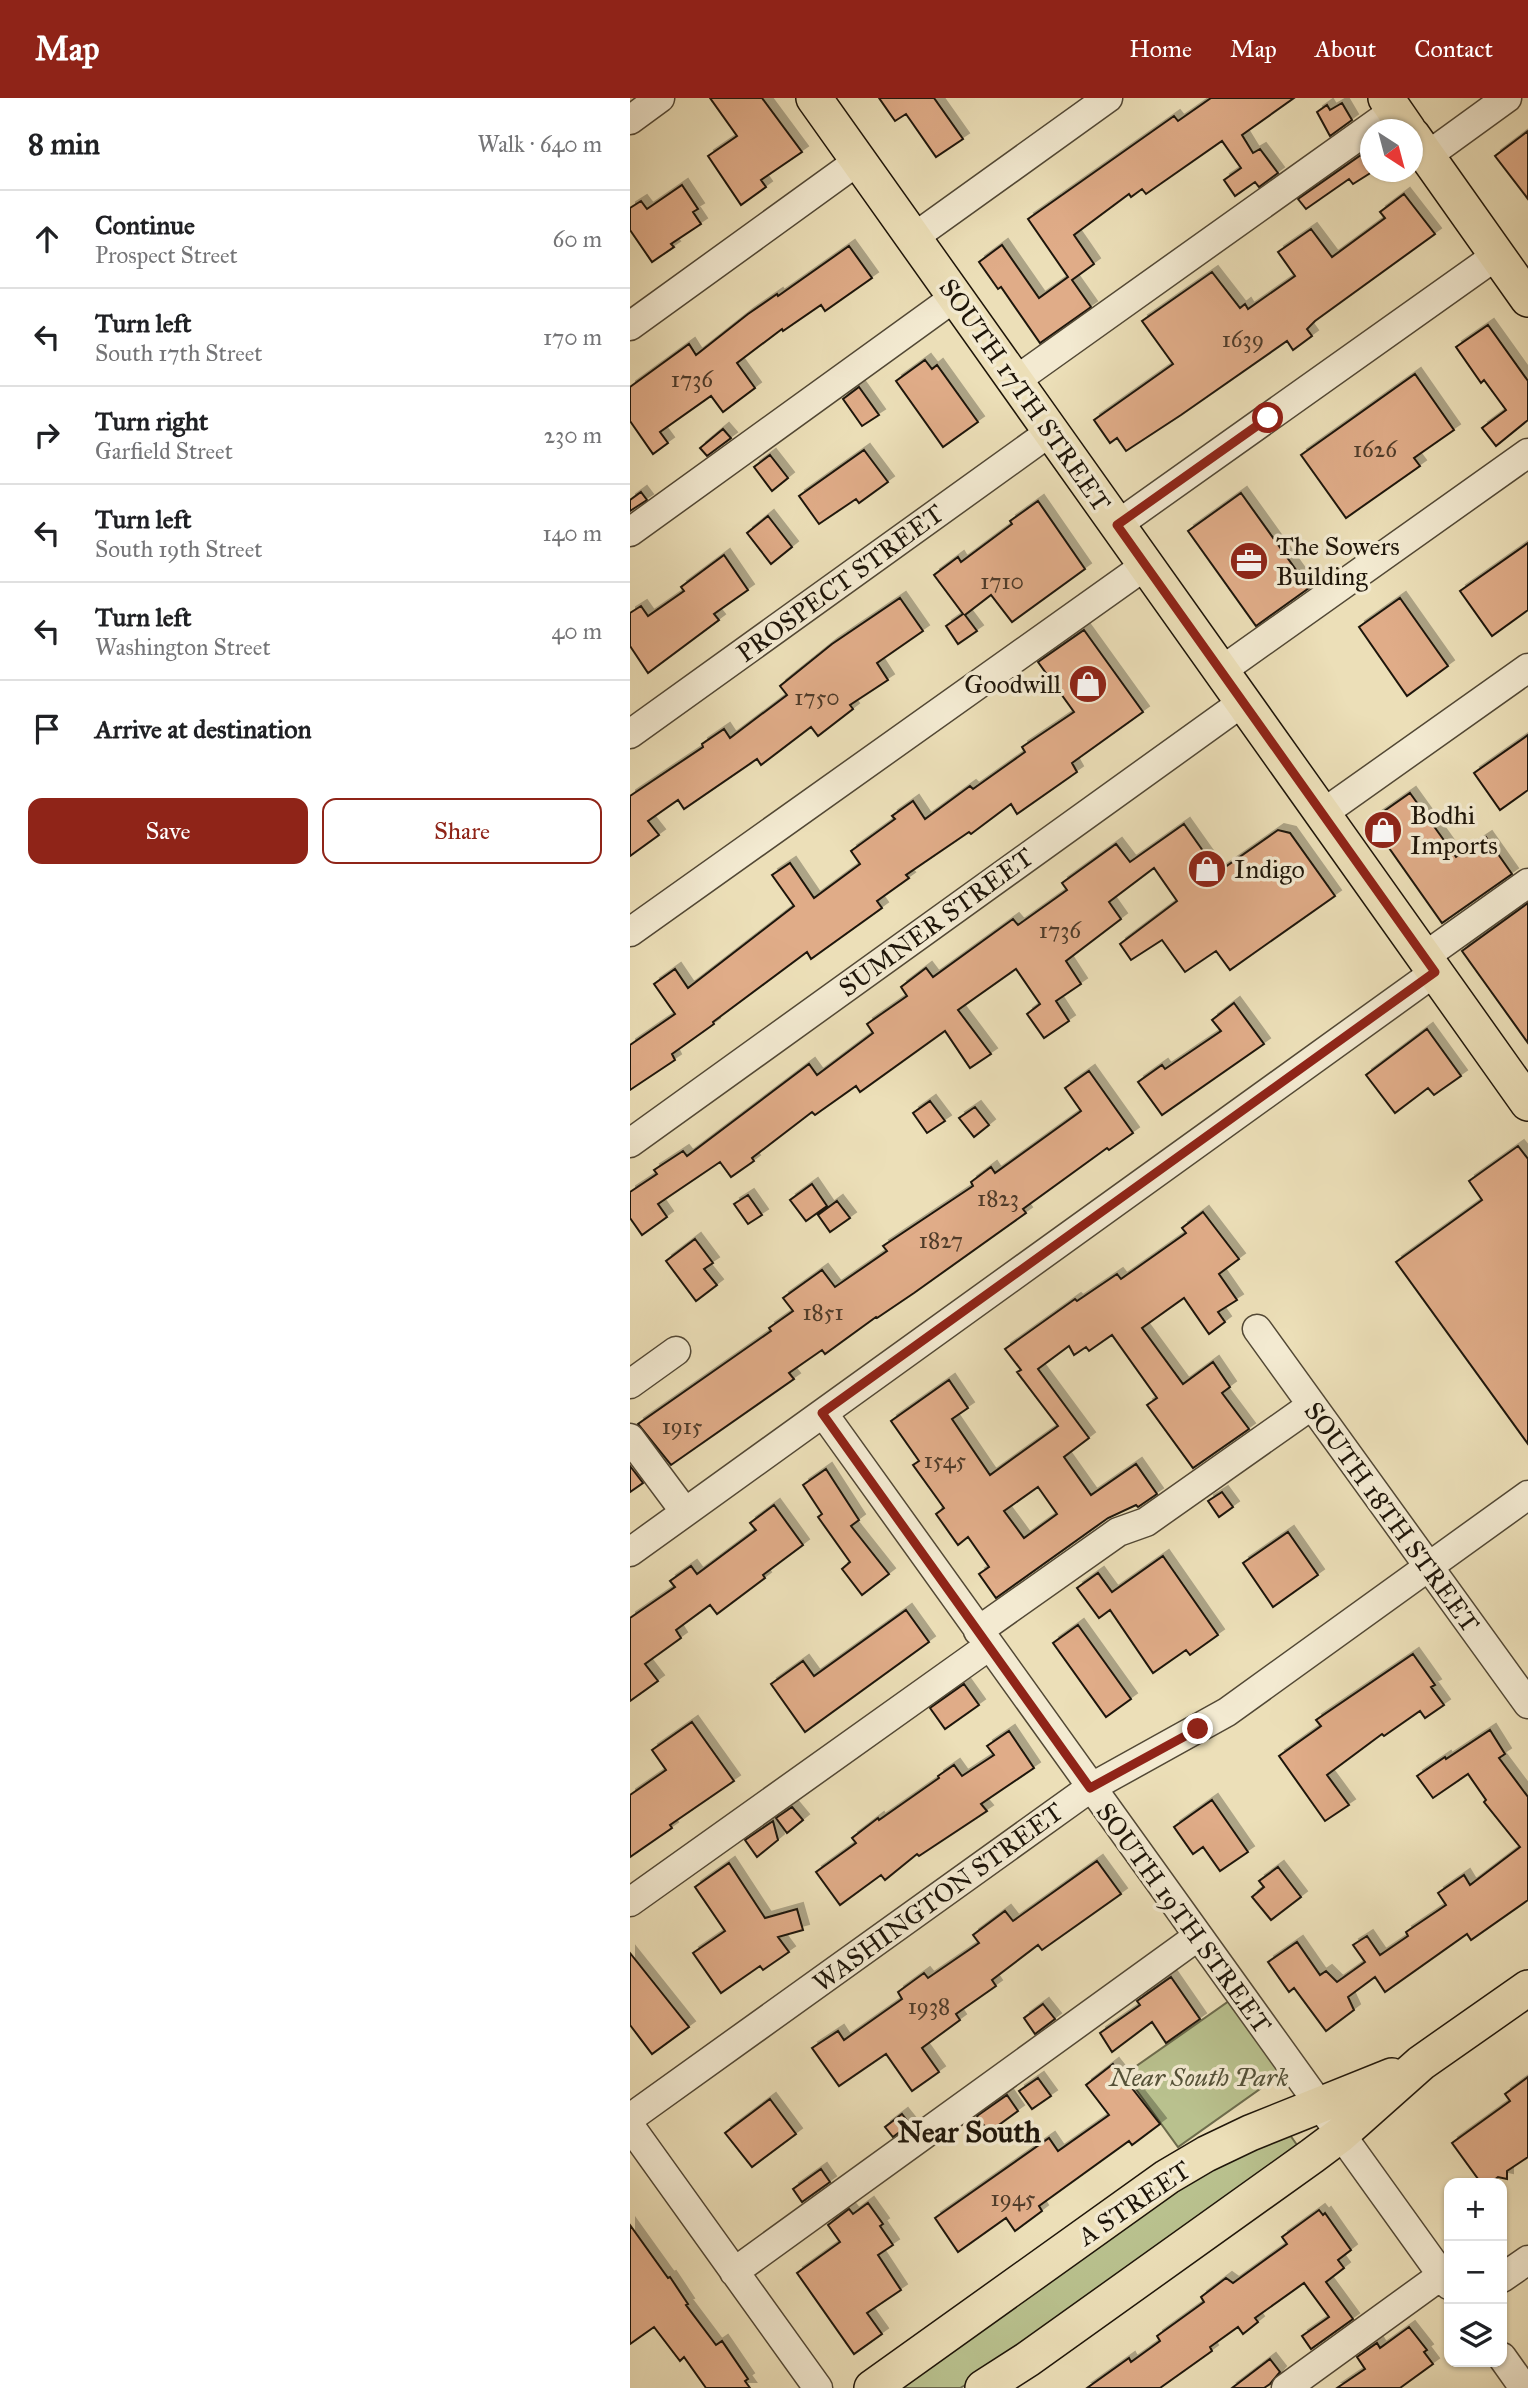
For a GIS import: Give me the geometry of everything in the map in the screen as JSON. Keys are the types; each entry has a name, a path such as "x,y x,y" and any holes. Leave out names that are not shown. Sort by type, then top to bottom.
{"main road":[{"name":"SOUTH 17TH STREET","path":"814,98 1429,965 1525,1093"},
{"path":"1423,150 1528,299"},
{"name":"A STREET","path":"983,2388 1028,2359 1340,2135 1421,2063 1528,1988"},
{"name":"A STREET","path":"872,2388 1167,2177 1250,2133 1421,2063"}],"street":[{"path":"630,120 660,98"},
{"path":"914,238 1108,98"},
{"path":"1423,121 1507,98"},
{"path":"1015,381 1360,156"},
{"path":"630,326 858,161"},
{"path":"1117,525 1497,255"},
{"path":"630,532 955,297"},
{"name":"PROSPECT STREET","path":"630,734 1051,432"},
{"path":"1221,671 1528,453"},
{"path":"630,932 1146,565"},
{"path":"1322,814 1528,668"},
{"name":"SUMNER STREET","path":"630,1143 1242,702"},
{"path":"630,1552 1429,965 1528,883"},
{"name":"SOUTH 18TH STREET","path":"1257,1329 1528,1704"},
{"path":"630,1384 676,1351"},
{"path":"630,1902 983,1639 1118,1532 1146,1522 1312,1405"},
{"name":"SOUTH 19TH STREET","path":"822,1413 1444,2277"},
{"path":"630,1438 685,1512"},
{"name":"WASHINGTON STREET","path":"630,2118 1090,1788 1227,1712 1528,1495"},
{"path":"734,2272 1197,1937"},
{"path":"630,2126 818,2388"},
{"path":"1507,2275 1528,2260"},
{"path":"1286,2388 1444,2281"},
{"path":"1507,2364 1524,2388"}],"green space":[{"name":"Near South Park","path":"1239,1994 1291,2067 1178,2147 1125,2074"},
{"path":"1290,2135 1297,2145 983,2375 960,2388 891,2388 1197,2171"}],"building":[{"path":"710,98 762,98 802,152 761,180 766,187 741,205 708,156 737,136"},
{"path":"879,98 934,98 963,139 936,157 906,114 895,121"},
{"path":"1211,98 1294,98 1242,135 1253,153 1260,149 1278,173 1259,187 1255,182 1235,196 1224,180 1241,168 1222,141 1146,194 1142,189 1131,197 1129,194 1074,235 1094,264 1072,280 1091,307 1040,343 1001,287 998,289 979,262 1002,245 1039,298 1068,277 1028,219 1174,116 1178,121"},
{"path":"1342,103 1352,120 1330,136 1317,112 1327,105 1330,110"},
{"path":"1528,131 1528,199 1495,156"},
{"path":"1360,156 1360,180 1353,184 1349,179 1306,209 1298,199"},
{"path":"682,185 698,209 693,212 701,224 671,244 674,247 652,262 630,230 630,208 641,201 647,209"},
{"path":"1404,194 1435,234 1315,321 1307,329 1312,336 1293,350 1287,341 1126,451 1117,438 1110,443 1094,420 1173,364 1142,321 1212,272 1240,308 1245,304 1248,309 1295,276 1278,252 1311,229 1332,257 1385,218 1380,212"},
{"path":"849,246 872,278 825,311 821,305 783,331 782,329 737,363 755,388 723,412 711,396 660,432 668,443 653,454 630,421 630,387 689,344 696,355 748,314"},
{"path":"1488,325 1528,381 1528,420 1496,446 1482,428 1506,410 1484,380 1481,383 1456,347"},
{"path":"925,360 932,369 937,365 978,422 943,447 896,381"},
{"path":"1415,374 1454,430 1414,458 1420,466 1346,518 1301,455"},
{"path":"859,387 879,415 862,426 843,399"},
{"path":"723,429 731,438 707,456 700,448"},
{"path":"864,450 888,482 859,503 856,499 819,524 799,496"},
{"path":"770,455 788,478 772,491 754,467"},
{"path":"641,492 647,500 630,511 630,500"},
{"name":"The Sowers Building","path":"1241,493 1309,588 1256,626 1188,531"},
{"path":"1038,501 1085,569 1012,622 991,595 965,615 977,631 958,644 946,626 963,614 934,575 958,557 961,562"},
{"path":"768,516 792,547 771,564 747,533"},
{"path":"1528,543 1528,610 1492,636 1460,591"},
{"path":"724,555 748,590 714,614 719,620 648,673 630,646 630,613 641,606 648,616 684,591 681,587"},
{"path":"900,598 923,631 877,663 888,680 850,705 853,709 818,736 811,727 761,765 757,759 684,809 678,800 648,821 659,835 630,856 630,796 703,747 702,744 724,729 730,738 787,695 780,686 832,644"},
{"path":"1400,598 1448,666 1407,696 1359,627"},
{"path":"1084,630 1143,712 1072,763 1077,772 1017,814 1011,804 971,834 969,832 906,875 909,878 877,901 882,908 811,959 807,952 672,1054 675,1060 630,1090 630,1045 675,1014 654,984 675,969 688,988 794,906 772,875 790,863 814,898 860,864 851,851 895,819 892,816 913,801 925,819 970,786 973,789 1025,752 1022,747 1074,712 1038,662"},
{"path":"1528,735 1528,790 1500,810 1474,773"},
{"path":"1410,793 1456,857 1486,837 1512,874 1442,923 1370,821"},
{"path":"1184,824 1218,872 1278,830 1290,833 1335,896 1230,970 1216,951 1185,972 1162,940 1131,960 1120,944 1177,901 1154,868 1109,902 1121,919 1066,961 1081,984 1056,1001 1069,1021 1044,1038 1027,1014 1040,1004 1016,969 958,1010 991,1054 970,1068 945,1031 860,1092 856,1086 815,1115 812,1112 731,1177 720,1162 658,1204 667,1217 642,1235 630,1218 630,1192 657,1174 654,1170 683,1151 687,1156 809,1064 817,1075 873,1033 867,1024 907,996 901,987 926,968 933,977 1013,919 1018,925 1067,890 1062,883 1116,844 1130,862"},
{"path":"1528,903 1528,1043 1462,951"},
{"path":"1234,1003 1264,1044 1162,1115 1138,1082 1162,1065 1165,1069 1221,1031 1212,1020"},
{"path":"1427,1029 1461,1076 1434,1095 1428,1088 1395,1113 1366,1075"},
{"path":"1089,1071 1133,1133 1109,1150 1107,1148 1023,1209 1026,1213 914,1293 825,1354 822,1350 789,1373 794,1379 671,1465 638,1424 771,1331 769,1328 793,1311 783,1298 822,1270 835,1287 887,1251 883,1246 973,1186 971,1182 991,1167 995,1173 1081,1111 1065,1088"},
{"path":"930,1101 945,1121 927,1133 913,1113"},
{"path":"975,1107 989,1125 974,1137 959,1118"},
{"path":"1518,1146 1528,1159 1528,1444 1396,1262 1482,1200 1469,1181"},
{"path":"812,1184 827,1206 806,1221 790,1200"},
{"path":"748,1195 762,1215 748,1224 734,1204"},
{"path":"837,1201 850,1218 830,1232 818,1215"},
{"path":"1203,1212 1239,1259 1219,1274 1237,1300 1218,1312 1225,1322 1209,1334 1184,1298 1142,1328 1183,1384 1213,1362 1230,1387 1222,1393 1249,1429 1193,1468 1147,1405 1157,1398 1112,1335 1089,1351 1086,1347 1074,1355 1069,1346 1038,1369 1089,1438 1064,1457 1091,1495 1136,1464 1157,1494 1138,1507 1136,1505 1108,1518 996,1598 979,1574 989,1567 968,1537 958,1545 936,1514 944,1508 913,1465 919,1461 891,1421 949,1380 968,1408 952,1419 990,1475 1058,1426 1017,1372 1021,1370 1005,1349 1075,1299 1077,1301 1117,1274 1121,1279 1186,1233 1182,1228","holes":["1038,1487 1057,1514 1024,1538 1004,1511"]},
{"path":"695,1239 713,1263 704,1269 717,1285 696,1301 666,1261"},
{"path":"630,1466 643,1483 630,1492"},
{"path":"826,1469 859,1520 851,1526 889,1574 862,1595 842,1569 850,1562 818,1517 822,1514 803,1485"},
{"path":"1222,1492 1233,1507 1219,1517 1208,1501"},
{"path":"774,1505 803,1545 717,1614 710,1605 676,1630 681,1638 645,1664 658,1681 630,1701 630,1618 675,1587 670,1581 691,1566 697,1574 756,1530 750,1523"},
{"path":"1288,1532 1318,1575 1273,1607 1243,1563"},
{"path":"1163,1556 1218,1635 1190,1655 1186,1650 1153,1673 1110,1610 1099,1618 1077,1588 1098,1573 1112,1592"},
{"path":"906,1610 929,1642 805,1732 771,1684 803,1661 814,1676"},
{"path":"1078,1625 1131,1699 1106,1717 1053,1643"},
{"path":"1413,1654 1435,1685 1431,1687 1444,1705 1425,1718 1420,1711 1384,1736 1382,1734 1327,1775 1349,1805 1325,1821 1279,1756 1321,1726 1316,1720"},
{"path":"964,1684 979,1705 945,1729 930,1708"},
{"path":"692,1722 734,1781 670,1825 672,1828 630,1857 630,1795 666,1770 652,1750"},
{"path":"1490,1730 1505,1754 1499,1758 1528,1797 1528,1900 1471,1940 1467,1934 1385,1992 1375,1977 1348,1997 1354,2010 1326,2031 1294,1988 1289,1992 1268,1962 1297,1942 1320,1975 1326,1971 1337,1982 1365,1962 1353,1945 1367,1936 1380,1955 1408,1936 1406,1932 1446,1905 1438,1893 1464,1875 1470,1885 1520,1847 1484,1802 1486,1800 1468,1774 1433,1798 1417,1776"},
{"path":"1009,1731 1034,1768 981,1804 987,1811 919,1856 917,1854 885,1880 881,1875 840,1905 816,1872 856,1843 852,1838 954,1765 962,1776 994,1755 987,1746"},
{"path":"1212,1800 1248,1852 1220,1871 1203,1847 1193,1854 1174,1827"},
{"path":"792,1807 803,1820 787,1833 776,1818"},
{"path":"773,1821 778,1840 757,1857 745,1840"},
{"path":"1097,1861 1121,1894 1042,1950 1038,1945 992,1980 996,1986 956,2014 960,2020 922,2048 939,2072 912,2091 886,2054 839,2086 812,2048 838,2031 844,2040 902,1999 898,1992 924,1973 928,1978 979,1943 973,1935 1005,1911 1013,1921"},
{"path":"729,1863 765,1918 797,1909 803,1930 778,1937 789,1952 763,1970 760,1966 721,1993 693,1953 725,1931 695,1887"},
{"path":"1278,1867 1301,1897 1271,1920 1252,1897 1264,1887 1259,1881"},
{"path":"630,1953 689,2027 652,2054 630,2025"},
{"path":"1171,1977 1200,2019 1166,2043 1152,2022 1112,2052 1100,2033 1140,2005 1137,2001"},
{"path":"1043,2004 1055,2019 1035,2034 1024,2018"},
{"path":"1113,2064 1160,2124 1132,2145 1129,2141 1039,2206 1042,2211 1015,2231 1006,2218 958,2252 935,2218 1049,2138 1058,2151 1109,2115 1086,2085"},
{"path":"1528,2077 1528,2157 1507,2171 1507,2178 1477,2178 1452,2143 1510,2101 1505,2094"},
{"path":"1038,2078 1051,2096 1032,2109 1019,2091"},
{"path":"1007,2095 1018,2111 989,2132 977,2116"},
{"path":"770,2099 796,2134 752,2167 725,2133"},
{"path":"902,2114 910,2124 893,2137 885,2127"},
{"path":"821,2169 830,2182 802,2202 793,2189"},
{"path":"868,2203 883,2224 880,2226 893,2245 878,2255 901,2290 867,2313 882,2334 854,2354 797,2273 840,2242 828,2225 849,2209 853,2214"},
{"path":"1319,2210 1323,2215 1325,2213 1351,2250 1338,2260 1344,2268 1326,2282 1353,2319 1311,2349 1302,2336 1329,2317 1304,2283 1255,2318 1258,2322 1243,2334 1238,2327 1210,2347 1212,2351 1160,2388 1087,2388 1129,2358 1131,2362 1160,2341 1157,2336 1204,2302 1201,2297 1226,2278 1233,2283 1287,2244 1282,2237"},
{"path":"630,2225 668,2278 670,2277 688,2304 686,2305 716,2345 722,2341 748,2379 745,2381 750,2388 706,2388 684,2357 680,2361 654,2327 630,2344"},
{"path":"1409,2327 1427,2350 1424,2352 1433,2364 1400,2388 1337,2388 1365,2369 1357,2357 1377,2343 1380,2348"},
{"path":"1270,2359 1280,2372 1270,2384 1264,2388 1232,2388"}],"place":[{"name":"The Sowers Building","path":"1249,561"},
{"name":"Goodwill","path":"1088,684"},
{"name":"Bodhi Imports","path":"1383,830"},
{"name":"Indigo","path":"1207,869"}],"district":[{"name":"Near South","path":"969,2132"}],"route":[{"path":"1198,1729 1090,1788 822,1413 1435,972 1117,525 1268,418"}]}
